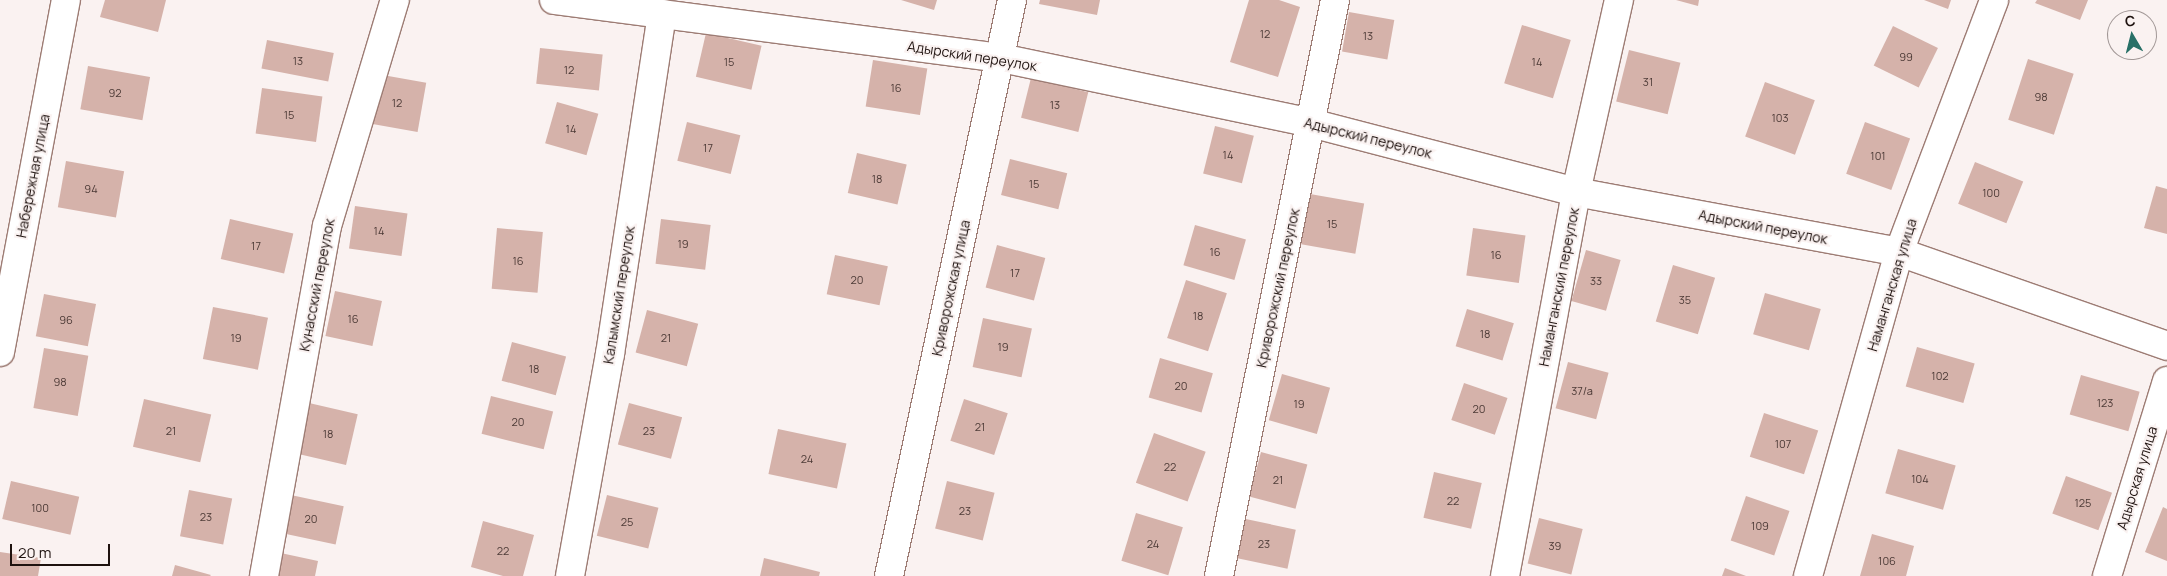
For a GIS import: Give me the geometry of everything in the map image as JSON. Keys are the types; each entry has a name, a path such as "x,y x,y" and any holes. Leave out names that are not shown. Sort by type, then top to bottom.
{"street":[{"name":"Набережная улица","path":"0,352 66,0"},
{"name":"Кунасский переулок","path":"264,576 327,226 395,0"},
{"name":"Адырский переулок","path":"554,0 1001,58 1311,123 1576,192 1899,252 2167,346"},
{"name":"Криворожская улица","path":"889,576 1012,0"},
{"name":"Криворожский переулок","path":"1219,576 1335,0"},
{"name":"Наманганский переулок","path":"1505,576 1576,192 1619,0"},
{"name":"Наманганская улица","path":"1808,576 1899,252 1994,0"},
{"name":"Калымский переулок","path":"570,576 610,354 662,14"},
{"name":"Адырская улица","path":"2107,576 2167,381"}],"building":[{"path":"105,0 166,0 158,32 100,17"},
{"path":"901,0 937,0 934,10"},
{"path":"1040,0 1100,0 1097,15 1039,4"},
{"path":"1249,0 1279,0 1300,7 1278,77 1230,62"},
{"path":"1676,0 1699,0 1698,6"},
{"path":"1924,0 1951,0 1948,9"},
{"path":"2037,0 2088,0 2080,20 2035,3"},
{"path":"1349,12 1394,20 1387,59 1342,51"},
{"path":"1522,25 1571,40 1553,98 1504,83"},
{"path":"1893,26 1938,48 1919,87 1874,66"},
{"path":"706,33 762,46 751,90 696,77"},
{"path":"267,40 334,53 328,81 261,68"},
{"path":"540,48 603,55 599,90 536,84"},
{"path":"1629,50 1680,63 1668,114 1616,101"},
{"path":"2028,59 2074,74 2054,135 2008,120"},
{"path":"873,60 927,69 920,115 866,106"},
{"path":"88,66 150,77 142,120 80,109"},
{"path":"377,74 426,83 418,132 368,123"},
{"path":"1031,78 1088,92 1078,132 1021,118"},
{"path":"1765,82 1815,100 1795,155 1745,137"},
{"path":"262,88 322,96 316,142 256,134"},
{"path":"557,102 598,114 586,155 545,143"},
{"path":"687,122 740,135 731,174 677,161"},
{"path":"1865,122 1910,138 1891,190 1846,174"},
{"path":"1215,126 1254,136 1242,183 1203,174"},
{"path":"857,153 907,164 897,204 848,193"},
{"path":"1010,159 1067,173 1058,209 1001,195"},
{"path":"66,161 124,171 116,218 58,207"},
{"path":"1975,162 2023,181 2006,223 1958,204"},
{"path":"2156,186 2167,189 2167,234 2144,228"},
{"path":"1310,194 1364,204 1355,254 1301,244"},
{"path":"355,206 407,213 401,256 349,249"},
{"path":"230,219 293,234 284,274 221,259"},
{"path":"661,219 711,225 705,270 656,264"},
{"path":"1195,225 1246,240 1234,280 1183,265"},
{"path":"497,228 543,232 538,293 492,289"},
{"path":"1473,228 1525,235 1519,283 1466,276"},
{"path":"997,245 1045,258 1034,300 986,288"},
{"path":"1586,250 1621,260 1606,311 1571,301"},
{"path":"835,255 888,266 880,305 827,294"},
{"path":"1673,265 1715,278 1698,334 1656,321"},
{"path":"1186,280 1227,293 1208,351 1167,338"},
{"path":"335,291 382,301 372,346 325,336"},
{"path":"1765,293 1821,309 1809,350 1753,334"},
{"path":"44,294 96,304 88,346 36,336"},
{"path":"213,307 268,318 258,370 203,359"},
{"path":"1467,309 1514,323 1502,361 1456,346"},
{"path":"647,310 698,324 687,366 636,353"},
{"path":"983,318 1032,328 1022,377 973,367"},
{"path":"512,342 566,356 556,395 502,381"},
{"path":"1917,347 1975,364 1963,403 1906,386"},
{"path":"44,348 88,356 78,416 33,408"},
{"path":"1160,358 1213,373 1202,413 1149,397"},
{"path":"1568,362 1609,373 1596,419 1556,408"},
{"path":"1282,374 1330,388 1317,434 1269,420"},
{"path":"2081,375 2140,392 2128,431 2070,414"},
{"path":"1464,383 1507,398 1495,435 1451,420"},
{"path":"491,396 553,411 544,449 482,434"},
{"path":"144,399 211,415 200,462 133,447"},
{"path":"964,399 1008,413 994,455 950,441"},
{"path":"309,403 358,414 346,465 297,454"},
{"path":"629,403 682,417 671,459 618,445"},
{"path":"1764,413 1818,431 1804,474 1750,457"},
{"path":"778,429 846,444 837,489 768,474"},
{"path":"1154,433 1206,452 1188,502 1136,483"},
{"path":"1898,449 1956,466 1943,510 1885,493"},
{"path":"1261,452 1307,464 1295,509 1249,496"},
{"path":"1434,472 1482,483 1471,529 1423,518"},
{"path":"2066,476 2112,493 2098,530 2052,514"},
{"path":"11,481 79,497 70,535 2,519"},
{"path":"947,481 995,493 983,540 935,529"},
{"path":"189,490 232,498 223,545 180,536"},
{"path":"286,494 344,506 336,544 278,532"},
{"path":"607,495 658,508 648,549 597,536"},
{"path":"1746,496 1789,511 1774,555 1731,540"},
{"path":"2163,507 2167,509 2167,561 2145,552"},
{"path":"1136,513 1183,527 1168,575 1121,561"},
{"path":"1241,518 1296,530 1287,569 1233,557"},
{"path":"1539,518 1583,529 1571,574 1528,564"},
{"path":"483,521 534,535 523,576 503,576 471,567"},
{"path":"1872,534 1914,546 1906,576 1860,576"},
{"path":"0,552 41,558 38,576 0,576"},
{"path":"276,552 318,561 315,576 271,576"},
{"path":"764,558 820,572 819,576 760,576"},
{"path":"175,565 211,575 172,576"},
{"path":"1725,568 1746,576 1722,576"}]}
